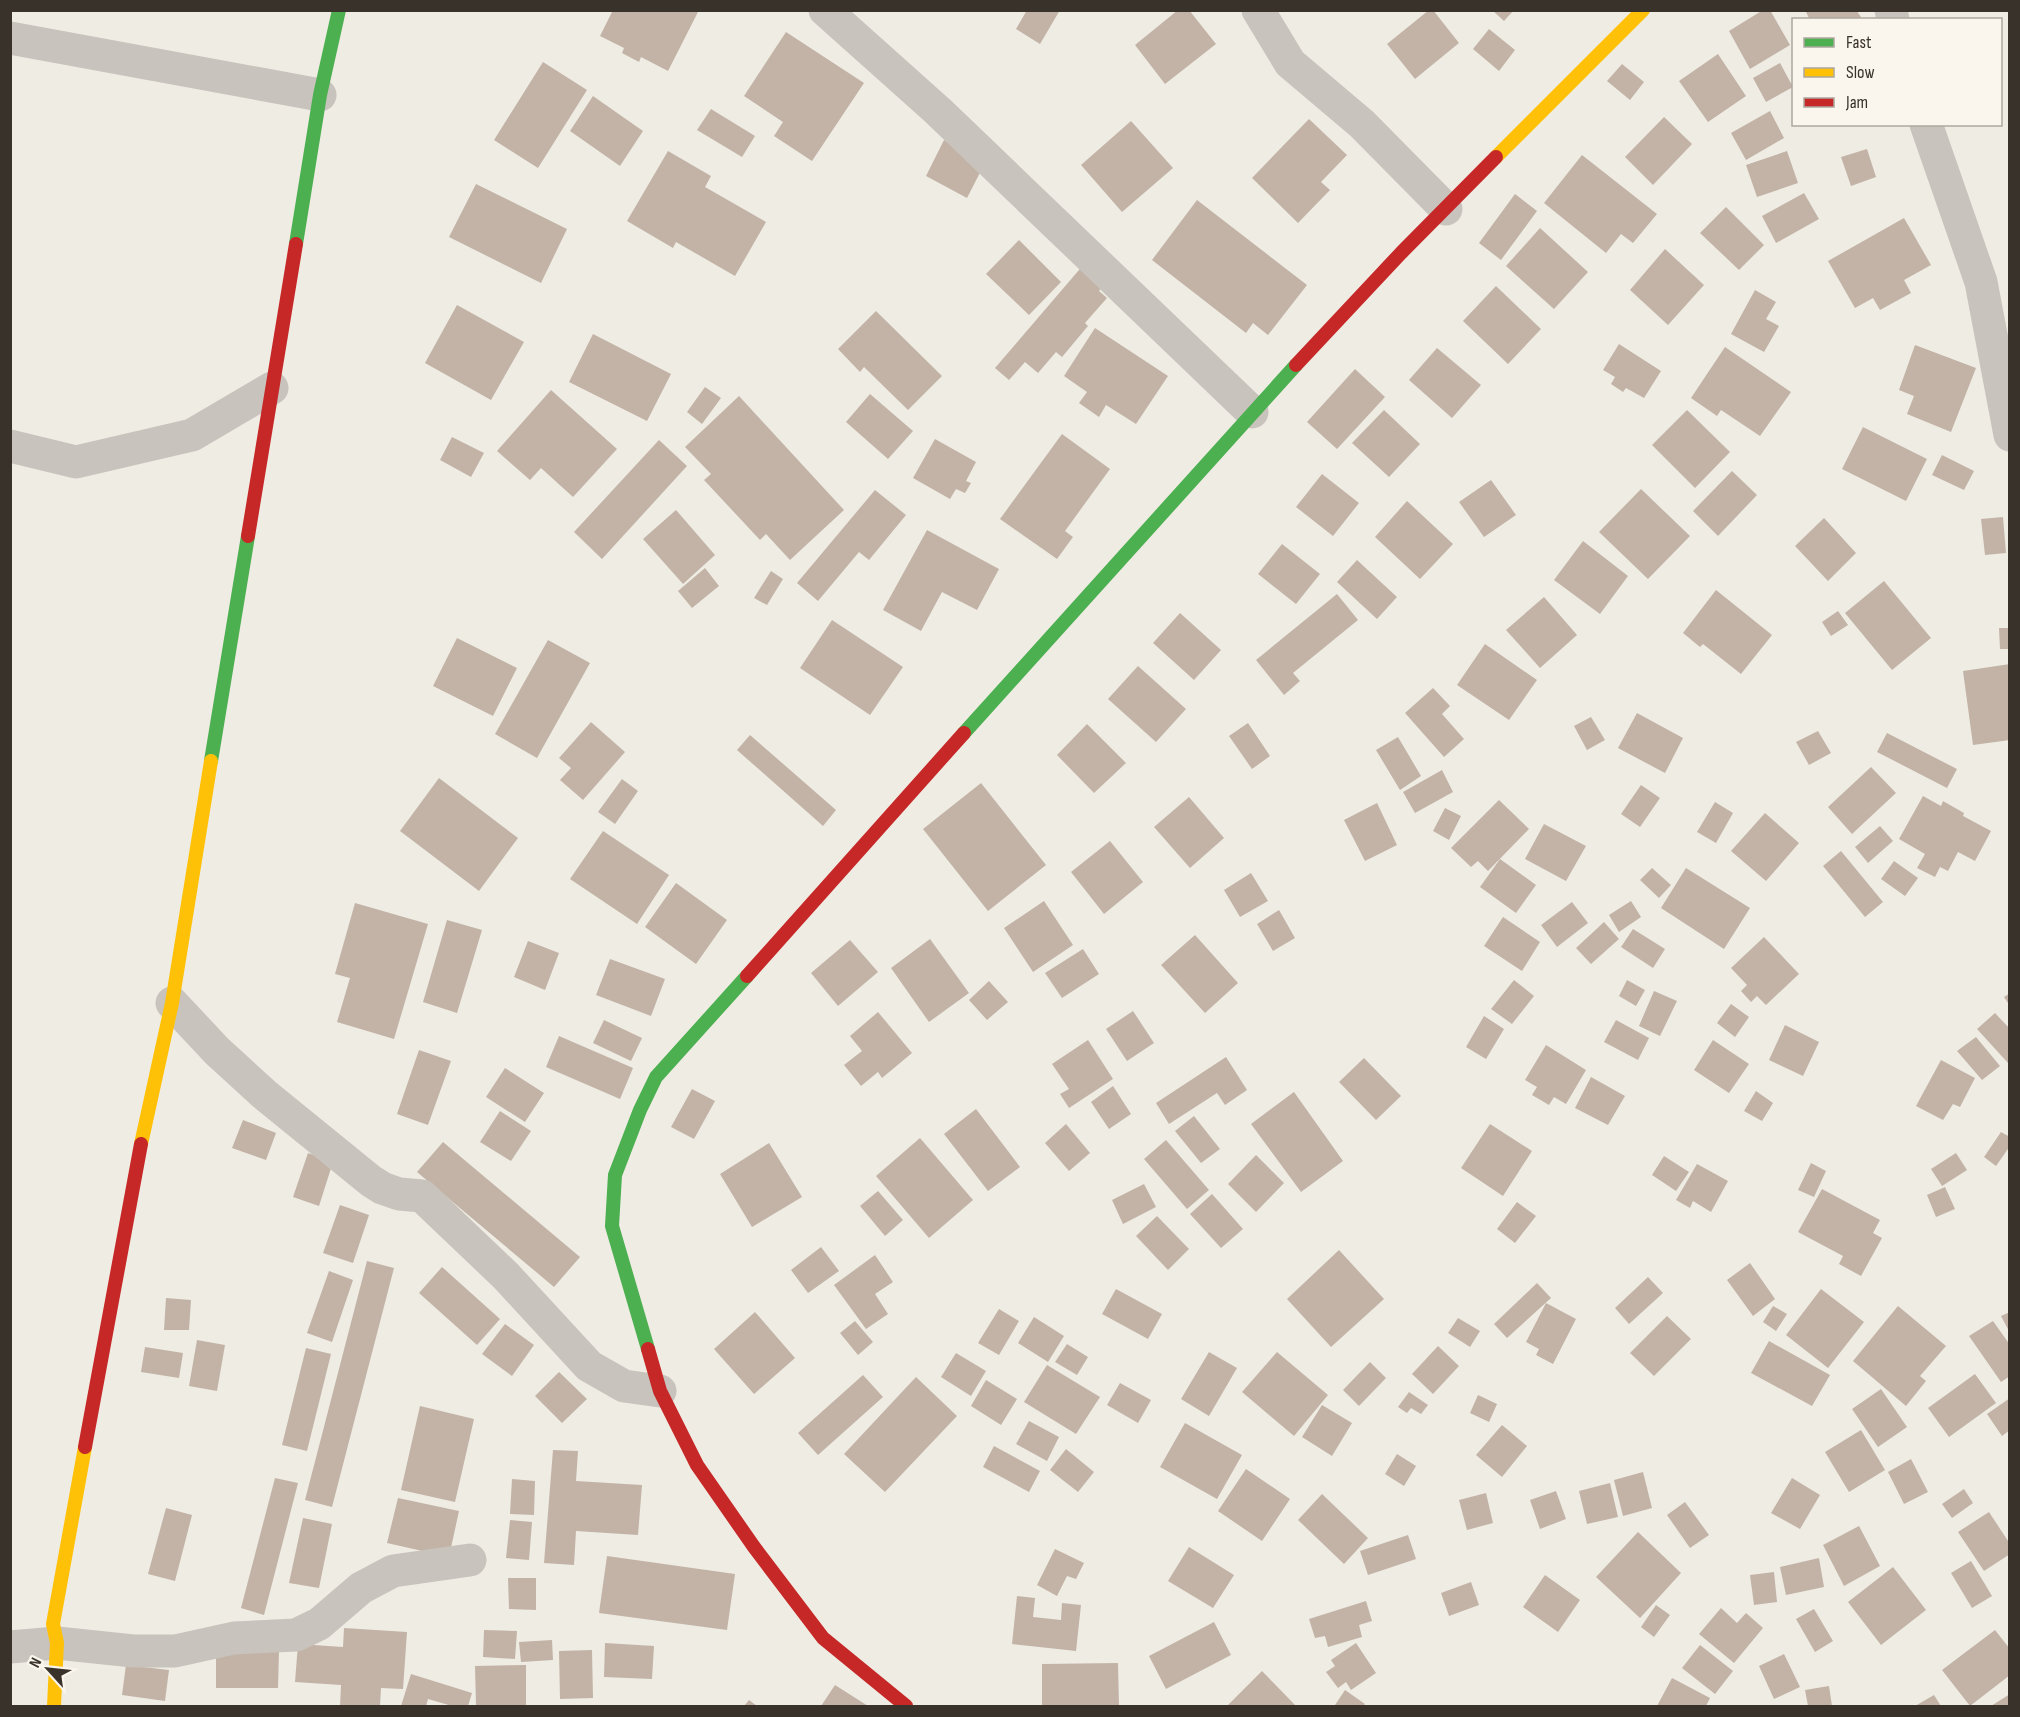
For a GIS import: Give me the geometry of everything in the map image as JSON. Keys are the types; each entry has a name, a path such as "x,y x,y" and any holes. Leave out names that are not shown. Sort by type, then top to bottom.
{"street":[{"path":"54,1707 57,1643 53,1624 141,1142 172,1003 320,95 339,10"},
{"path":"825,10 938,111 1252,412"},
{"path":"1258,10 1290,63 1362,124 1446,208"},
{"path":"906,1707 823,1638 753,1547 697,1465 660,1391 612,1226 615,1175 640,1110 656,1077 1252,412 1401,253 1643,10"},
{"path":"10,38 320,95"},
{"path":"1927,126 1981,282 2010,435"},
{"path":"10,446 76,462 192,435 272,388"},
{"path":"172,1003 217,1051 264,1094 371,1181 399,1194 422,1196 506,1276 589,1366 624,1386 660,1391"},
{"path":"10,1647 57,1643 133,1651 175,1651 234,1638 296,1635 319,1624 361,1588 393,1571 470,1560"}],"building":[{"path":"613,10 699,10 668,71 641,57 639,62 622,53 624,48 600,36"},
{"path":"1027,10 1060,10 1040,44 1016,29"},
{"path":"1178,10 1189,10 1216,44 1165,84 1135,45"},
{"path":"1429,10 1433,10 1459,43 1415,79 1387,44"},
{"path":"1492,10 1514,10 1504,21"},
{"path":"1763,10 1770,10 1790,45 1750,69 1729,31"},
{"path":"1805,10 1856,10 1861,17 1860,18 1809,18"},
{"path":"1489,29 1515,50 1499,71 1473,49"},
{"path":"786,32 864,83 812,161 774,136 783,122 744,96"},
{"path":"1718,54 1746,96 1708,122 1679,81"},
{"path":"543,62 587,90 538,168 494,140"},
{"path":"1780,63 1792,88 1766,102 1753,78"},
{"path":"1622,64 1644,82 1630,100 1607,81"},
{"path":"593,96 643,131 620,166 570,131"},
{"path":"711,109 755,136 742,157 697,130"},
{"path":"1770,111 1784,138 1746,160 1731,133"},
{"path":"1664,117 1692,144 1653,185 1625,157"},
{"path":"1309,119 1347,155 1321,182 1330,190 1298,223 1252,178"},
{"path":"1131,121 1173,168 1122,212 1081,165"},
{"path":"944,140 986,161 967,198 926,176"},
{"path":"1867,149 1876,177 1851,186 1841,157"},
{"path":"668,151 711,176 705,187 766,222 735,276 676,242 673,248 627,221"},
{"path":"1787,151 1798,183 1757,197 1746,165"},
{"path":"1582,155 1657,214 1633,243 1621,234 1606,253 1544,203"},
{"path":"476,184 567,229 541,283 449,237"},
{"path":"1804,193 1819,219 1776,243 1762,216"},
{"path":"1515,194 1537,211 1501,260 1479,243"},
{"path":"1197,200 1307,285 1268,335 1253,323 1246,333 1152,260"},
{"path":"1726,207 1764,245 1739,270 1700,233"},
{"path":"1904,218 1931,265 1904,280 1911,293 1880,310 1873,298 1855,308 1828,261"},
{"path":"1540,228 1588,272 1554,309 1506,266"},
{"path":"1019,240 1061,282 1029,315 986,274"},
{"path":"1665,249 1704,285 1668,325 1630,290"},
{"path":"1085,263 1106,282 1099,291 1107,298 1085,323 1088,326 1062,357 1056,352 1038,373 1025,362 1009,380 995,368"},
{"path":"1496,286 1541,329 1508,364 1463,321"},
{"path":"1755,290 1776,302 1766,319 1779,326 1764,352 1731,334"},
{"path":"457,305 524,342 491,400 425,363"},
{"path":"876,311 942,376 908,410 864,367 860,372 838,349"},
{"path":"1095,328 1168,376 1136,424 1106,405 1099,417 1079,403 1087,392 1064,376"},
{"path":"593,334 671,374 647,421 569,382"},
{"path":"1619,344 1661,371 1644,398 1626,388 1623,392 1611,384 1615,377 1603,370"},
{"path":"1915,345 1976,368 1951,432 1907,414 1914,396 1899,390"},
{"path":"1725,347 1791,392 1760,436 1721,410 1717,416 1691,398"},
{"path":"1437,348 1481,385 1452,418 1409,380"},
{"path":"1355,369 1385,397 1337,449 1307,422"},
{"path":"705,387 721,398 702,424 687,412"},
{"path":"551,390 617,449 573,497 541,468 530,480 497,451"},
{"path":"870,394 913,431 888,459 846,422"},
{"path":"739,396 844,510 790,560 766,534 760,540 704,480 711,474 685,447"},
{"path":"1384,410 1420,444 1389,477 1352,443"},
{"path":"1687,410 1730,452 1695,488 1652,445"},
{"path":"1863,427 1927,459 1906,501 1842,469"},
{"path":"1062,434 1110,469 1065,531 1073,537 1057,559 1000,519"},
{"path":"452,437 484,453 471,477 440,460"},
{"path":"935,439 976,462 966,481 971,483 965,493 956,489 950,499 913,478"},
{"path":"659,440 687,466 602,559 574,532"},
{"path":"1942,455 1974,471 1964,490 1932,475"},
{"path":"1732,471 1757,495 1718,536 1693,511"},
{"path":"1322,474 1359,503 1333,536 1296,507"},
{"path":"1491,480 1516,515 1484,537 1459,502"},
{"path":"1641,489 1690,536 1648,579 1599,532"},
{"path":"875,490 906,515 869,560 859,552 818,601 797,583"},
{"path":"1407,501 1453,544 1420,579 1375,537"},
{"path":"676,510 715,555 683,584 643,539"},
{"path":"2003,517 2006,553 1985,555 1981,519"},
{"path":"1824,518 1856,553 1828,581 1795,546"},
{"path":"927,530 999,569 977,610 942,592 921,631 883,610"},
{"path":"1583,541 1628,576 1600,614 1554,580"},
{"path":"1282,544 1320,574 1296,604 1258,574"},
{"path":"1357,560 1397,597 1377,619 1337,582"},
{"path":"705,568 719,586 692,608 678,591"},
{"path":"771,571 783,579 767,605 754,598"},
{"path":"1884,581 1931,638 1892,670 1845,613"},
{"path":"1716,590 1772,635 1741,674 1703,644 1700,647 1683,633"},
{"path":"1337,594 1358,620 1293,673 1300,681 1284,695 1256,660"},
{"path":"1544,597 1577,635 1540,668 1506,630"},
{"path":"1838,611 1848,625 1831,636 1822,622"},
{"path":"1180,613 1221,650 1194,680 1153,643"},
{"path":"832,620 903,667 870,715 800,668"},
{"path":"1999,628 2010,628 2010,649 2000,649"},
{"path":"457,638 517,668 493,716 433,686"},
{"path":"548,640 590,663 537,758 495,734"},
{"path":"1485,644 1537,680 1509,720 1457,685"},
{"path":"2010,664 2010,740 1973,745 1963,671"},
{"path":"1138,666 1186,709 1156,742 1108,699"},
{"path":"1433,688 1450,706 1442,714 1464,739 1444,757 1405,713"},
{"path":"1637,713 1683,738 1665,773 1618,748"},
{"path":"1591,717 1605,740 1587,750 1574,726"},
{"path":"591,722 625,752 583,800 560,780 571,768 559,758"},
{"path":"1248,723 1270,756 1252,769 1229,736"},
{"path":"1087,724 1126,763 1094,793 1057,755"},
{"path":"1818,731 1831,753 1809,765 1796,742"},
{"path":"1887,733 1957,769 1947,788 1877,752"},
{"path":"750,735 836,810 823,826 737,750"},
{"path":"1398,737 1421,776 1400,790 1376,750"},
{"path":"1871,767 1896,793 1852,834 1828,807"},
{"path":"1442,770 1453,792 1415,813 1403,792"},
{"path":"439,778 518,838 479,891 400,831"},
{"path":"622,779 638,791 615,824 598,812"},
{"path":"981,783 1046,865 988,911 923,829"},
{"path":"1641,785 1660,798 1640,827 1621,814"},
{"path":"1923,796 1941,806 1943,801 1964,813 1963,816 1991,831 1975,861 1958,852 1948,871 1940,867 1935,877 1917,868 1925,854 1899,839"},
{"path":"1189,797 1224,838 1190,868 1154,827"},
{"path":"1499,800 1529,829 1488,871 1478,861 1471,867 1451,848"},
{"path":"1715,802 1733,813 1716,843 1697,832"},
{"path":"1377,803 1397,845 1365,861 1344,820"},
{"path":"1445,808 1461,816 1449,840 1433,831"},
{"path":"1765,813 1799,843 1766,881 1731,851"},
{"path":"1544,824 1586,846 1566,881 1525,859"},
{"path":"1880,826 1893,841 1868,863 1855,847"},
{"path":"603,831 669,875 637,924 570,879"},
{"path":"1110,841 1143,882 1104,914 1071,872"},
{"path":"1841,851 1883,902 1865,917 1823,866"},
{"path":"1500,859 1536,885 1516,913 1480,887"},
{"path":"1894,861 1918,878 1905,896 1881,879"},
{"path":"1652,868 1671,885 1659,898 1640,880"},
{"path":"1686,868 1750,908 1724,949 1661,908"},
{"path":"1251,873 1268,901 1240,917 1224,890"},
{"path":"676,883 727,920 696,964 645,927"},
{"path":"1044,901 1073,945 1033,972 1004,928"},
{"path":"1631,901 1641,917 1619,932 1609,915"},
{"path":"1572,902 1588,923 1557,947 1541,925"},
{"path":"355,903 428,924 394,1039 337,1022 350,978 335,974"},
{"path":"1279,910 1295,938 1273,951 1257,924"},
{"path":"1503,917 1540,942 1522,971 1484,946"},
{"path":"447,920 482,930 457,1013 423,1002"},
{"path":"1604,922 1619,939 1591,964 1576,948"},
{"path":"1633,929 1665,949 1653,968 1621,947"},
{"path":"1195,935 1238,983 1205,1013 1161,965"},
{"path":"1764,937 1799,974 1766,1005 1757,996 1751,1002 1741,991 1747,985 1731,968"},
{"path":"930,939 969,993 929,1022 891,968"},
{"path":"850,940 878,972 838,1006 811,973"},
{"path":"528,941 559,953 545,990 514,977"},
{"path":"1083,949 1099,974 1062,998 1045,973"},
{"path":"610,959 665,979 651,1016 596,995"},
{"path":"1514,980 1534,996 1512,1024 1491,1009"},
{"path":"1627,980 1645,990 1636,1006 1619,996"},
{"path":"989,981 1008,1002 987,1020 969,1000"},
{"path":"1654,991 1677,1001 1660,1036 1639,1026"},
{"path":"2010,993 2010,1006 2004,997"},
{"path":"1731,1004 1749,1017 1735,1037 1717,1023"},
{"path":"1133,1011 1154,1043 1127,1061 1106,1029"},
{"path":"878,1012 912,1053 882,1078 878,1072 861,1086 844,1065 862,1051 850,1036"},
{"path":"1995,1013 2010,1029 2010,1062 2008,1063 1977,1029"},
{"path":"1484,1016 1504,1029 1486,1059 1466,1047"},
{"path":"604,1020 642,1038 631,1061 593,1043"},
{"path":"1616,1020 1649,1038 1638,1060 1604,1042"},
{"path":"1785,1025 1819,1042 1803,1076 1769,1060"},
{"path":"559,1036 633,1068 620,1099 546,1067"},
{"path":"1976,1037 2000,1066 1982,1080 1957,1051"},
{"path":"1088,1040 1113,1079 1069,1108 1060,1094 1069,1089 1052,1064"},
{"path":"1713,1040 1749,1064 1729,1093 1694,1070"},
{"path":"1546,1045 1586,1070 1566,1104 1554,1097 1549,1105 1532,1095 1537,1087 1525,1080"},
{"path":"419,1050 451,1061 428,1125 397,1114"},
{"path":"1226,1057 1247,1090 1225,1105 1217,1093 1169,1124 1156,1103"},
{"path":"1364,1058 1401,1096 1376,1120 1339,1082"},
{"path":"1941,1060 1975,1078 1960,1107 1953,1104 1943,1120 1916,1106"},
{"path":"505,1068 544,1093 525,1122 486,1097"},
{"path":"1591,1077 1625,1096 1608,1125 1575,1108"},
{"path":"1113,1086 1131,1114 1109,1129 1091,1102"},
{"path":"692,1089 715,1101 694,1139 671,1127"},
{"path":"1756,1091 1773,1103 1762,1121 1744,1111"},
{"path":"1294,1092 1343,1161 1301,1192 1251,1124"},
{"path":"976,1109 1020,1167 988,1191 944,1134"},
{"path":"500,1111 531,1131 511,1161 480,1142"},
{"path":"1194,1116 1220,1149 1201,1163 1175,1131"},
{"path":"243,1120 276,1133 266,1160 232,1148"},
{"path":"1066,1124 1090,1153 1069,1171 1045,1143"},
{"path":"1490,1124 1532,1151 1503,1196 1461,1168"},
{"path":"2001,1132 2010,1137 2010,1146 1996,1166 1984,1157"},
{"path":"920,1138 973,1200 929,1238 876,1176"},
{"path":"1166,1140 1209,1190 1187,1209 1144,1159"},
{"path":"443,1142 580,1257 554,1287 417,1172"},
{"path":"769,1143 802,1197 752,1227 720,1174"},
{"path":"308,1153 333,1162 319,1206 293,1197"},
{"path":"1956,1153 1967,1170 1942,1186 1931,1169"},
{"path":"1256,1155 1284,1183 1256,1212 1228,1184"},
{"path":"1664,1156 1689,1172 1676,1191 1652,1175"},
{"path":"1811,1163 1826,1171 1814,1197 1798,1190"},
{"path":"1697,1164 1728,1181 1711,1212 1693,1201 1690,1208 1676,1200"},
{"path":"1144,1184 1156,1207 1123,1224 1112,1200"},
{"path":"1945,1187 1955,1209 1936,1217 1927,1195"},
{"path":"1822,1189 1880,1220 1873,1233 1882,1238 1861,1276 1839,1264 1843,1256 1798,1232"},
{"path":"878,1191 903,1220 885,1236 860,1206"},
{"path":"1212,1194 1243,1229 1221,1248 1190,1214"},
{"path":"1517,1202 1536,1216 1515,1243 1497,1229"},
{"path":"340,1205 369,1215 353,1263 323,1253"},
{"path":"1157,1216 1189,1249 1168,1270 1136,1236"},
{"path":"821,1247 839,1271 808,1293 791,1270"},
{"path":"1339,1250 1384,1299 1331,1347 1287,1299"},
{"path":"875,1255 893,1282 875,1294 888,1314 866,1329 834,1285"},
{"path":"367,1261 394,1268 332,1507 305,1500"},
{"path":"1750,1263 1775,1299 1753,1316 1727,1280"},
{"path":"442,1267 500,1319 477,1345 419,1293"},
{"path":"329,1271 353,1280 332,1342 307,1333"},
{"path":"1648,1277 1663,1293 1629,1324 1615,1308"},
{"path":"1537,1283 1551,1298 1507,1338 1494,1324"},
{"path":"1116,1289 1162,1314 1148,1339 1102,1314"},
{"path":"1821,1289 1864,1322 1828,1368 1786,1335"},
{"path":"166,1298 191,1300 189,1330 164,1330"},
{"path":"1546,1303 1576,1319 1553,1364 1536,1355 1539,1349 1526,1342"},
{"path":"1773,1306 1787,1314 1776,1331 1763,1322"},
{"path":"1898,1306 1946,1346 1920,1376 1926,1381 1906,1406 1853,1361"},
{"path":"999,1309 1019,1321 999,1355 978,1343"},
{"path":"755,1312 795,1358 754,1394 714,1349"},
{"path":"2010,1312 2010,1333 2001,1316"},
{"path":"1667,1316 1691,1339 1654,1376 1630,1353"},
{"path":"1034,1317 1064,1336 1048,1362 1018,1343"},
{"path":"1458,1318 1480,1331 1470,1347 1448,1333"},
{"path":"855,1321 873,1342 858,1355 840,1333"},
{"path":"1993,1321 2010,1345 2010,1376 2001,1382 1969,1336"},
{"path":"505,1324 534,1345 512,1376 482,1354"},
{"path":"197,1340 225,1345 217,1391 189,1386"},
{"path":"1769,1341 1830,1375 1812,1406 1751,1373"},
{"path":"1067,1344 1088,1357 1077,1375 1055,1362"},
{"path":"1438,1346 1459,1366 1433,1394 1412,1374"},
{"path":"145,1347 183,1353 179,1378 141,1372"},
{"path":"306,1348 331,1354 307,1451 282,1445"},
{"path":"1209,1352 1237,1368 1209,1416 1181,1399"},
{"path":"1277,1352 1328,1395 1294,1436 1242,1392"},
{"path":"956,1353 986,1371 971,1396 941,1377"},
{"path":"1370,1362 1386,1378 1359,1406 1343,1390"},
{"path":"1047,1365 1100,1397 1076,1434 1024,1402"},
{"path":"559,1372 587,1399 562,1423 535,1396"},
{"path":"1975,1374 1996,1403 1949,1437 1928,1408"},
{"path":"863,1375 883,1397 818,1455 798,1433"},
{"path":"916,1377 957,1416 885,1492 844,1454"},
{"path":"986,1380 1017,1399 1001,1425 971,1406"},
{"path":"1120,1383 1151,1400 1138,1423 1107,1405"},
{"path":"1881,1389 1907,1427 1878,1447 1852,1409"},
{"path":"1409,1392 1428,1405 1421,1414 1411,1408 1407,1413 1398,1407"},
{"path":"1478,1395 1497,1404 1489,1422 1470,1413"},
{"path":"2010,1398 2010,1430 2002,1436 1987,1414"},
{"path":"1322,1405 1352,1423 1332,1456 1302,1437"},
{"path":"420,1406 474,1419 455,1502 401,1490"},
{"path":"1029,1421 1059,1437 1047,1461 1016,1444"},
{"path":"1185,1423 1242,1455 1217,1499 1160,1467"},
{"path":"1502,1425 1527,1446 1502,1477 1476,1455"},
{"path":"1861,1430 1885,1470 1849,1492 1825,1452"},
{"path":"994,1446 1040,1471 1029,1492 983,1467"},
{"path":"1066,1449 1094,1472 1078,1492 1050,1470"},
{"path":"553,1450 578,1451 576,1481 642,1485 638,1535 576,1531 574,1565 544,1563"},
{"path":"1397,1454 1416,1466 1404,1486 1385,1474"},
{"path":"1911,1459 1928,1492 1904,1504 1888,1472"},
{"path":"1246,1469 1290,1499 1262,1541 1218,1511"},
{"path":"1643,1472 1652,1508 1623,1516 1614,1480"},
{"path":"275,1478 298,1483 264,1615 241,1608"},
{"path":"1792,1478 1820,1495 1800,1529 1771,1513"},
{"path":"512,1479 535,1481 534,1515 510,1514"},
{"path":"1610,1483 1618,1517 1587,1524 1579,1491"},
{"path":"1964,1489 1973,1503 1952,1518 1942,1504"},
{"path":"1556,1491 1566,1519 1540,1529 1530,1500"},
{"path":"1486,1493 1493,1523 1467,1530 1459,1500"},
{"path":"1322,1494 1368,1538 1344,1564 1298,1520"},
{"path":"398,1498 459,1511 449,1557 387,1543"},
{"path":"1685,1502 1709,1535 1690,1548 1667,1515"},
{"path":"166,1508 192,1515 175,1581 148,1574"},
{"path":"1989,1512 2010,1544 2010,1554 1984,1571 1958,1532"},
{"path":"303,1518 332,1524 319,1588 289,1583"},
{"path":"510,1520 532,1522 529,1560 506,1558"},
{"path":"1859,1526 1880,1566 1844,1586 1823,1545"},
{"path":"1638,1532 1681,1573 1640,1618 1596,1577"},
{"path":"1408,1535 1416,1559 1368,1575 1360,1551"},
{"path":"1189,1547 1234,1575 1213,1608 1168,1581"},
{"path":"1055,1549 1084,1563 1076,1579 1067,1576 1057,1596 1037,1585"},
{"path":"607,1556 735,1574 727,1630 599,1613"},
{"path":"1819,1558 1824,1587 1786,1595 1780,1567"},
{"path":"1971,1561 1992,1596 1972,1608 1951,1573"},
{"path":"1893,1567 1926,1610 1881,1645 1848,1602"},
{"path":"1774,1572 1777,1602 1754,1605 1750,1575"},
{"path":"1545,1575 1580,1600 1558,1632 1523,1607"},
{"path":"508,1578 536,1578 536,1610 509,1609"},
{"path":"1471,1582 1479,1605 1449,1616 1441,1593"},
{"path":"1017,1596 1035,1598 1033,1617 1061,1620 1062,1603 1081,1605 1076,1651 1012,1644"},
{"path":"1366,1601 1372,1621 1359,1625 1362,1637 1328,1647 1325,1636 1315,1638 1309,1619"},
{"path":"1656,1605 1670,1615 1654,1637 1641,1627"},
{"path":"1721,1608 1737,1623 1746,1613 1763,1628 1734,1663 1699,1634"},
{"path":"1814,1609 1833,1641 1815,1652 1796,1619"},
{"path":"1214,1622 1231,1655 1166,1689 1149,1656"},
{"path":"344,1628 407,1632 403,1689 381,1688 380,1706 340,1706 341,1685 295,1682 298,1644 343,1647"},
{"path":"484,1630 517,1631 515,1659 483,1657"},
{"path":"1995,1630 2010,1649 2010,1675 1970,1706 1942,1670"},
{"path":"552,1640 553,1660 521,1662 519,1642"},
{"path":"605,1643 654,1646 652,1679 604,1677"},
{"path":"1356,1643 1376,1673 1351,1690 1346,1682 1338,1688 1326,1672 1335,1666 1331,1660"},
{"path":"1700,1645 1733,1671 1715,1694 1682,1668"},
{"path":"592,1650 593,1698 560,1699 559,1651"},
{"path":"216,1651 279,1651 278,1688 216,1688"},
{"path":"1784,1654 1800,1687 1774,1699 1759,1666"},
{"path":"1118,1663 1119,1706 1042,1706 1042,1664"},
{"path":"126,1665 169,1670 165,1701 122,1695"},
{"path":"526,1665 526,1706 476,1706 475,1666"},
{"path":"1262,1671 1294,1706 1227,1706"},
{"path":"411,1674 472,1693 468,1706 452,1706 428,1699 426,1706 401,1706"},
{"path":"1672,1678 1710,1698 1706,1706 1657,1706"},
{"path":"835,1685 868,1706 821,1706"},
{"path":"1829,1686 1832,1706 1808,1706 1805,1690"},
{"path":"1345,1690 1365,1704 1363,1706 1335,1705"},
{"path":"2010,1694 2010,1706 1991,1706"},
{"path":"1934,1695 1941,1706 1915,1706"},
{"path":"749,1700 757,1706 744,1706"}],"traffic: fast":[{"path":"296,244 320,95 339,10"},
{"path":"964,733 1296,365"},
{"path":"211,761 248,536"},
{"path":"648,1349 612,1226 615,1175 640,1110 656,1077 747,976"}],"traffic: slow":[{"path":"1496,157 1643,10"},
{"path":"141,1144 172,1003 211,761"},
{"path":"54,1706 57,1643 53,1624 85,1447"}],"traffic: jam":[{"path":"1296,365 1401,253 1496,157"},
{"path":"248,536 296,244"},
{"path":"747,976 964,733"},
{"path":"85,1447 141,1144"},
{"path":"648,1349 660,1391 697,1465 754,1547 823,1638 906,1706"}]}
